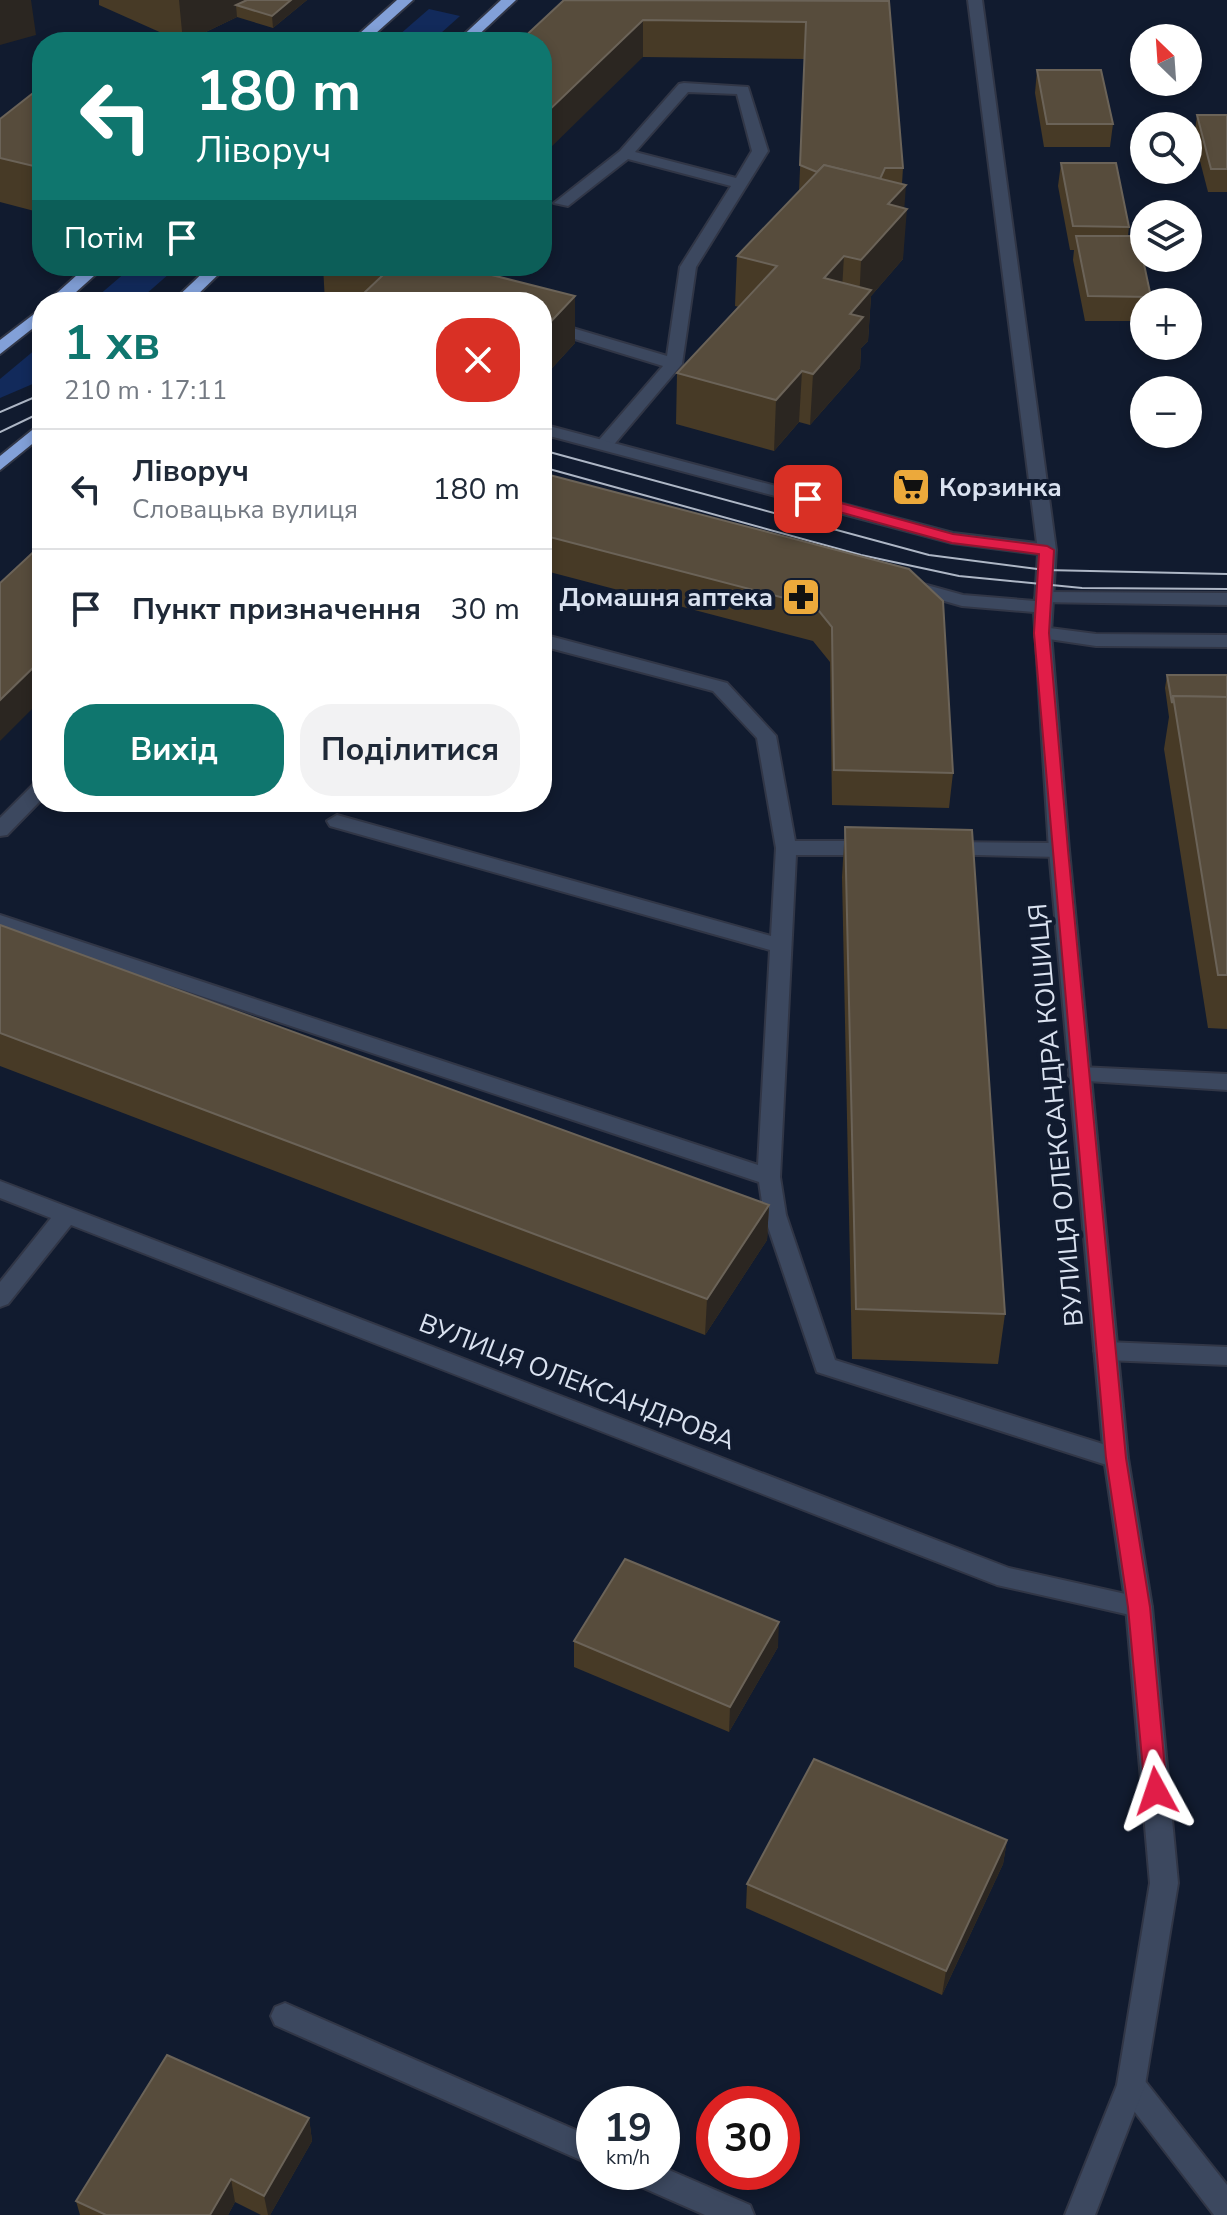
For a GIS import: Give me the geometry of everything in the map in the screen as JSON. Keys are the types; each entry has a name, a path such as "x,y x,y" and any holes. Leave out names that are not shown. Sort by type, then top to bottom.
{"highway":[{"path":"369,32 406,0"},
{"path":"474,32 509,0"},
{"path":"67,292 85,276"},
{"path":"191,292 208,276"},
{"path":"0,349 32,322"},
{"path":"0,465 32,437"}],"street":[{"name":"ВУЛИЦЯ ОЛЕКСАНДРА КОШИЦЯ","path":"975,0 1047,550 1042,633 1059,850 1116,1458 1139,1607 1164,1883 1131,2085 1080,2215"},
{"path":"562,203 625,154 684,87 743,90 760,151 688,267 674,364 605,444"},
{"path":"625,154 741,184"},
{"path":"552,327 674,364"},
{"path":"552,431 952,538 1047,550"},
{"path":"887,579 962,600 1227,599"},
{"path":"1042,633 1096,640 1227,641"},
{"path":"552,643 720,687 766,736 786,848 769,1177 775,1215 825,1366 1116,1458"},
{"path":"0,830 32,797"},
{"path":"337,821 779,945"},
{"path":"786,848 890,849"},
{"path":"920,849 1059,850"},
{"path":"0,922 769,1177"},
{"path":"1080,1075 1227,1082"},
{"name":"ВУЛИЦЯ ОЛЕКСАНДРОВА","path":"0,1189 1006,1578 1139,1607"},
{"path":"0,1298 66,1215"},
{"path":"1106,1351 1227,1356"},
{"path":"285,2016 576,2144"},
{"path":"1131,2085 1227,2208"},
{"path":"680,2189 739,2215"}],"shaded area":[{"path":"429,9 460,16 442,32 403,32"},
{"path":"121,276 167,276 148,292 103,292"},
{"path":"32,352 32,384 0,398 0,379"}],"building":[{"path":"247,0 291,0 272,16 236,5"},
{"path":"564,0 889,1 903,168 885,168 880,179 824,165 817,172 800,165 806,22 643,20 552,107 552,32 530,32"},
{"path":"1037,70 1101,70 1113,124 1047,124"},
{"path":"32,94 32,166 0,158 0,119"},
{"path":"1202,115 1227,115 1227,169 1211,169 1202,134"},
{"path":"1061,163 1116,163 1129,227 1073,226"},
{"path":"824,165 906,185 888,204 907,209 861,260 844,256 824,278 871,290 850,314 863,317 813,374 802,371 776,400 677,373 777,266 737,256"},
{"path":"1076,236 1130,236 1130,272 1146,272 1149,288 1130,288 1130,297 1088,296"},
{"path":"382,276 496,276 575,296 552,320 552,292 365,292"},
{"path":"552,476 909,569 943,601 953,773 834,770 832,627 815,606 552,538"},
{"path":"32,553 32,669 0,700 0,583"},
{"path":"1167,675 1227,675 1227,697 1173,696 1172,703"},
{"path":"1173,696 1227,697 1227,975 1218,975"},
{"path":"845,827 972,830 1005,1314 856,1309"},
{"path":"0,925 769,1205 707,1299 0,1033"},
{"path":"625,1559 779,1622 730,1707 574,1641"},
{"path":"814,1759 1007,1840 946,1971 747,1884"},
{"path":"167,2055 309,2118 264,2196 231,2179 210,2215 106,2215 76,2201"}],"tram line":[{"path":"0,412 32,398"},
{"path":"0,432 32,417"},
{"path":"552,453 929,555 1045,570 1227,574"},
{"path":"552,470 861,555 959,576 1082,588 1227,589"}],"place":[{"name":"Корзинка","path":"911,487"},
{"name":"Домашня аптека","path":"801,597"}],"route":[{"path":"808,499 952,538 1047,550 1042,633 1059,850 1116,1458 1139,1607 1156,1791"}]}
